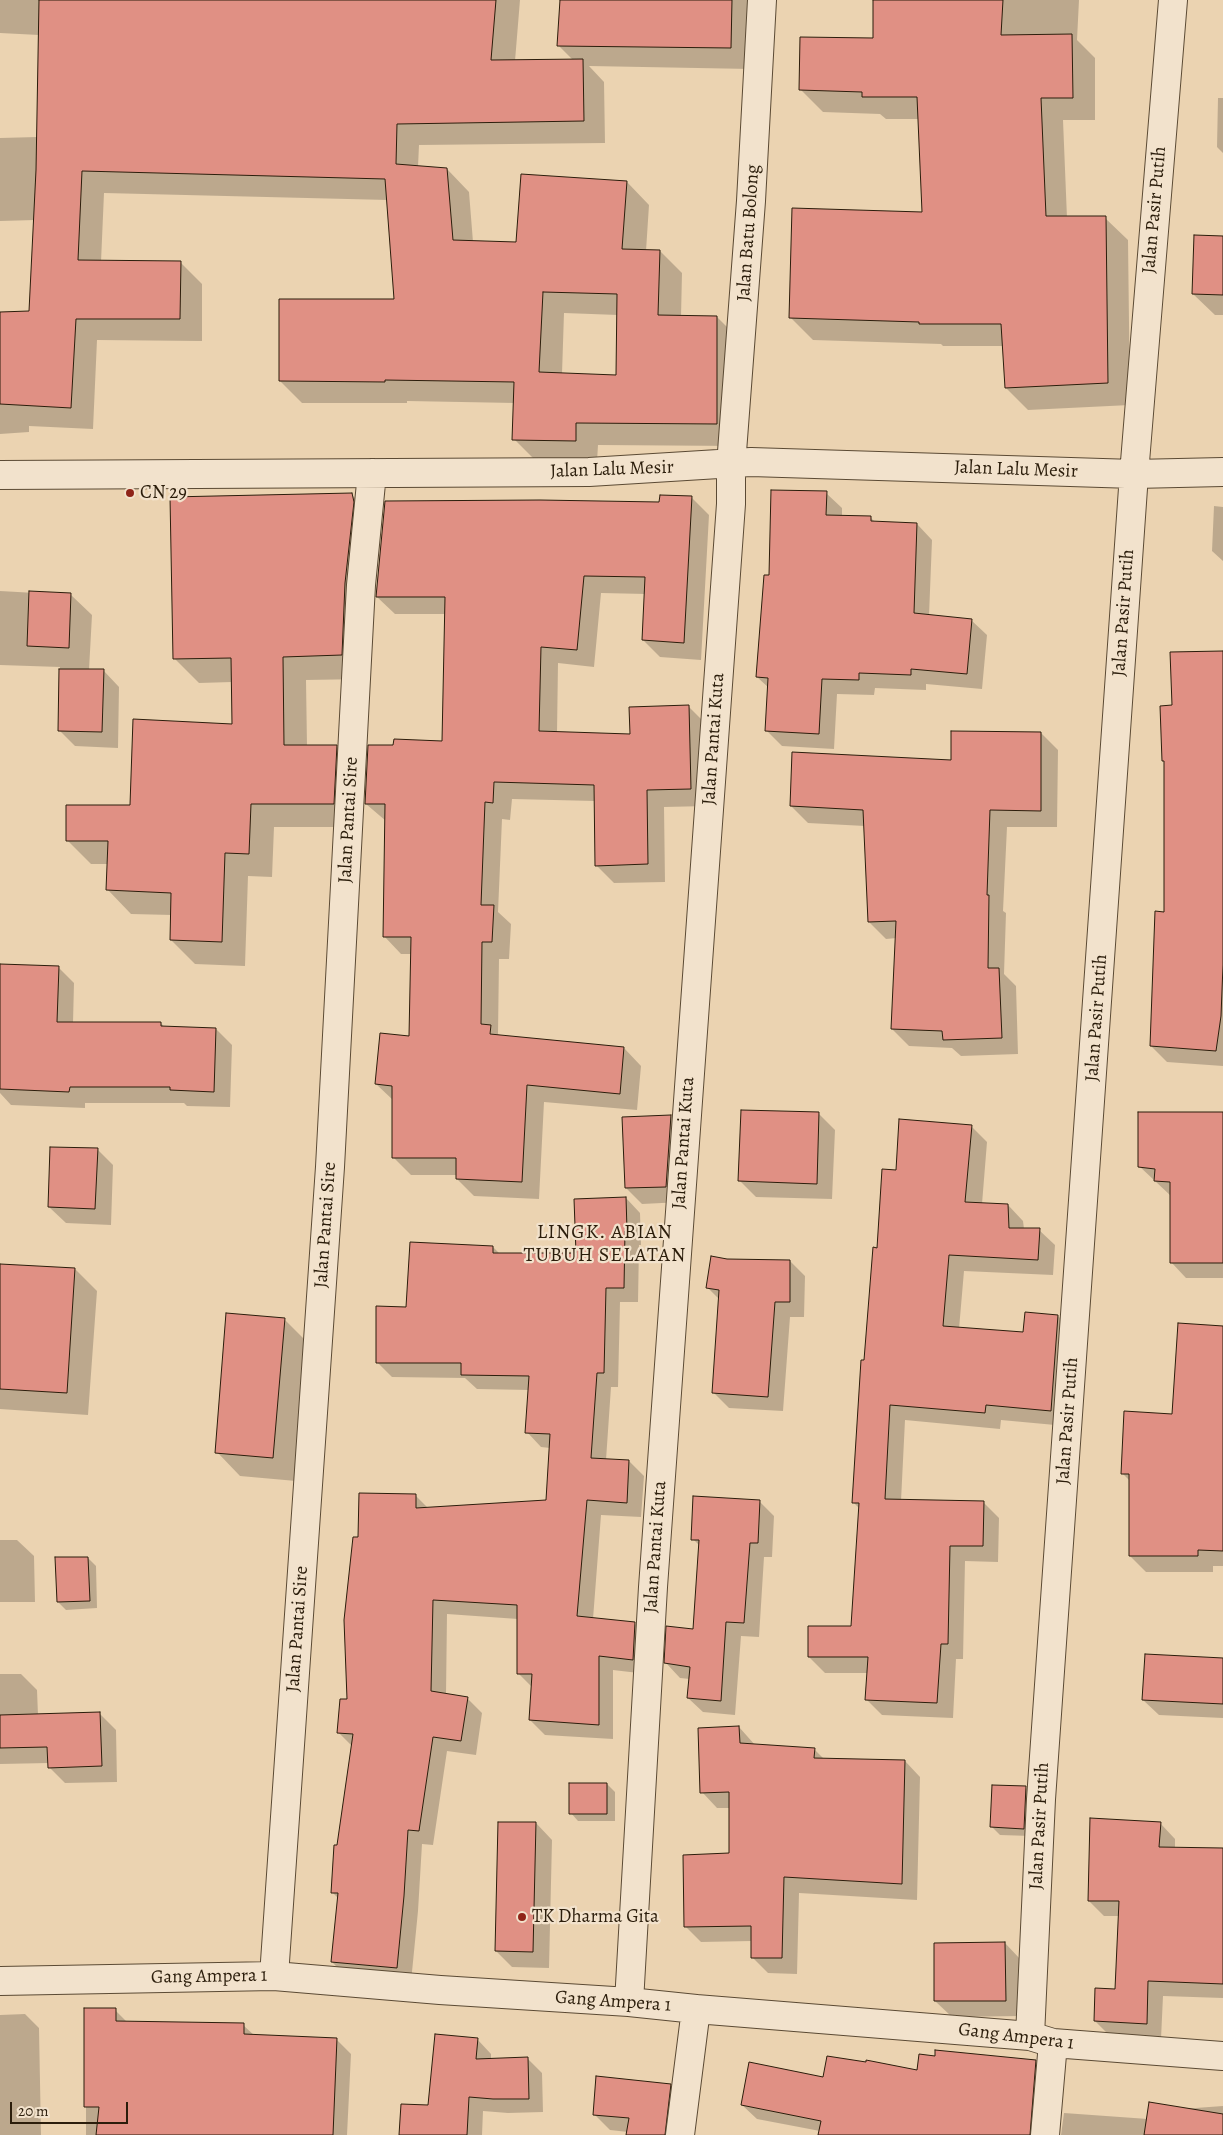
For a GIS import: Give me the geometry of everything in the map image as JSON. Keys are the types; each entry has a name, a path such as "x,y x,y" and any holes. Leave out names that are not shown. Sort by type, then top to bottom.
{"street":[{"name":"Jalan Batu Bolong","path":"731,465 751,201 762,0"},
{"name":"Jalan Pasir Putih","path":"1045,2135 1041,2040 1041,1790 1134,474 1173,0"},
{"name":"Jalan Lalu Mesir","path":"0,474 589,472 731,465 751,462 1134,474 1223,472"},
{"name":"Jalan Pantai Kuta","path":"629,2002 653,1578 731,504 731,465"},
{"name":"Jalan Pantai Sire","path":"274,1976 330,1168 361,586 372,473"},
{"name":"Gang Ampera 1","path":"0,1981 274,1976 440,1990 629,2002 1223,2056"},
{"path":"680,2135 696,2009"}],"building":[{"path":"39,0 496,0 491,60 583,59 584,121 397,124 396,164 447,168 453,240 516,242 521,174 627,181 622,249 660,250 658,315 717,316 717,424 576,423 576,441 512,440 514,382 279,381 279,299 394,299 385,179 82,171 78,260 181,261 180,319 76,319 71,408 0,404 0,312 29,311 36,170","holes":["543,292 617,294 616,375 539,372"]},
{"path":"560,0 732,0 731,48 557,46"},
{"path":"873,0 1003,0 1001,35 1072,34 1073,98 1041,98 1046,216 1106,216 1108,383 1005,388 1001,324 919,324 919,322 789,318 792,208 922,212 917,97 862,97 862,92 799,90 800,37 873,38"},
{"path":"1194,235 1223,236 1223,295 1192,294"},
{"path":"771,490 827,491 826,515 871,516 871,521 917,523 914,613 972,619 967,674 911,669 911,675 859,673 859,680 822,679 819,734 765,731 768,678 756,677 764,575 769,575"},
{"path":"352,493 354,502 345,583 342,655 283,657 284,745 337,745 334,804 251,804 249,854 225,853 222,942 170,940 171,893 106,890 108,841 66,841 66,805 130,805 133,719 232,724 231,658 173,659 170,497"},
{"path":"660,495 692,496 684,643 642,640 645,577 584,576 577,650 541,647 539,731 630,734 629,707 689,705 691,789 647,790 648,864 595,866 594,785 494,782 493,803 485,802 481,905 494,905 492,942 482,942 481,1024 491,1025 490,1034 624,1047 620,1094 527,1085 522,1182 456,1179 456,1158 392,1158 392,1086 375,1084 380,1033 409,1036 411,937 383,937 385,804 365,804 368,745 393,745 394,739 442,741 445,597 376,597 385,501 540,500 659,502"},
{"path":"29,591 71,593 69,648 27,646"},
{"path":"1223,651 1223,965 1221,1016 1216,1051 1150,1046 1155,911 1164,912 1164,761 1162,761 1160,706 1172,705 1170,652"},
{"path":"59,669 104,669 102,732 58,731"},
{"path":"951,731 1041,732 1041,811 990,810 987,895 989,895 988,968 999,968 1002,1038 943,1040 942,1031 891,1029 896,921 868,922 863,810 790,806 792,752 951,760"},
{"path":"0,964 59,966 57,1022 161,1022 161,1026 216,1028 214,1092 170,1090 170,1087 70,1087 69,1092 0,1089"},
{"path":"741,1110 819,1112 817,1184 738,1181"},
{"path":"1138,1112 1223,1112 1223,1263 1170,1263 1170,1182 1154,1181 1155,1169 1138,1167"},
{"path":"671,1115 666,1187 625,1188 622,1117"},
{"path":"899,1119 972,1125 965,1202 1008,1204 1009,1228 1040,1228 1038,1260 949,1255 943,1326 1023,1332 1025,1312 1058,1315 1051,1411 986,1405 985,1413 890,1405 885,1499 984,1501 983,1546 950,1546 948,1644 941,1644 937,1703 865,1700 868,1657 808,1657 808,1626 851,1626 859,1503 852,1503 861,1360 864,1360 873,1247 877,1248 882,1169 896,1170"},
{"path":"50,1147 98,1148 95,1209 48,1207"},
{"path":"626,1197 627,1230 625,1231 624,1288 606,1288 604,1373 597,1373 591,1458 629,1460 627,1503 587,1500 577,1616 635,1622 633,1660 599,1656 599,1725 529,1720 532,1674 517,1674 517,1605 433,1600 431,1691 468,1697 461,1741 433,1737 419,1831 408,1830 397,1968 331,1962 338,1893 331,1893 334,1845 337,1845 353,1734 337,1733 340,1699 347,1699 344,1620 353,1537 358,1537 359,1493 416,1494 416,1508 546,1500 550,1434 525,1433 529,1376 461,1375 461,1363 376,1363 376,1306 406,1307 410,1242 493,1246 493,1253 576,1253 574,1199"},
{"path":"711,1256 727,1259 790,1260 790,1302 775,1302 768,1397 712,1393 719,1290 706,1288"},
{"path":"0,1264 75,1268 67,1393 0,1389"},
{"path":"226,1313 285,1318 273,1458 215,1453"},
{"path":"1178,1323 1223,1326 1223,1551 1198,1550 1198,1556 1129,1556 1129,1474 1121,1474 1124,1411 1172,1414"},
{"path":"693,1496 760,1500 758,1543 750,1543 744,1623 726,1622 721,1701 687,1698 690,1667 664,1663 666,1626 693,1629 699,1540 691,1540"},
{"path":"55,1557 88,1557 90,1601 57,1602"},
{"path":"1145,1654 1223,1658 1223,1704 1142,1700"},
{"path":"100,1712 102,1766 48,1768 47,1747 0,1748 0,1715"},
{"path":"739,1726 740,1743 815,1748 814,1758 905,1760 902,1884 784,1877 782,1958 751,1958 751,1926 684,1927 683,1855 729,1853 729,1792 700,1793 698,1728"},
{"path":"569,1783 607,1783 607,1814 569,1814"},
{"path":"992,1785 1026,1786 1024,1829 990,1827"},
{"path":"1090,1818 1161,1822 1159,1847 1223,1848 1223,1984 1148,1981 1147,2024 1094,2021 1095,1988 1115,1989 1119,1901 1088,1901"},
{"path":"498,1822 536,1822 533,1952 495,1951"},
{"path":"1005,1942 1006,2001 934,2001 934,1943"},
{"path":"84,2008 116,2008 116,2021 244,2023 244,2034 337,2038 333,2135 96,2135 99,2107 84,2107"},
{"path":"435,2034 478,2038 476,2059 528,2057 529,2099 469,2097 467,2135 399,2135 401,2104 428,2105"},
{"path":"935,2050 1036,2060 1030,2135 818,2135 821,2121 741,2105 749,2062 823,2077 827,2056 866,2062 866,2060 917,2070 919,2054 935,2056"},
{"path":"596,2076 671,2084 665,2135 626,2135 629,2118 593,2115"},
{"path":"1149,2102 1223,2114 1223,2135 1144,2135"}],"place":[{"name":"CN 29","path":"130,493"},
{"name":"TK Dharma Gita","path":"522,1917"}],"district":[{"name":"LINGK. ABIAN TUBUH SELATAN","path":"605,1244"}]}
